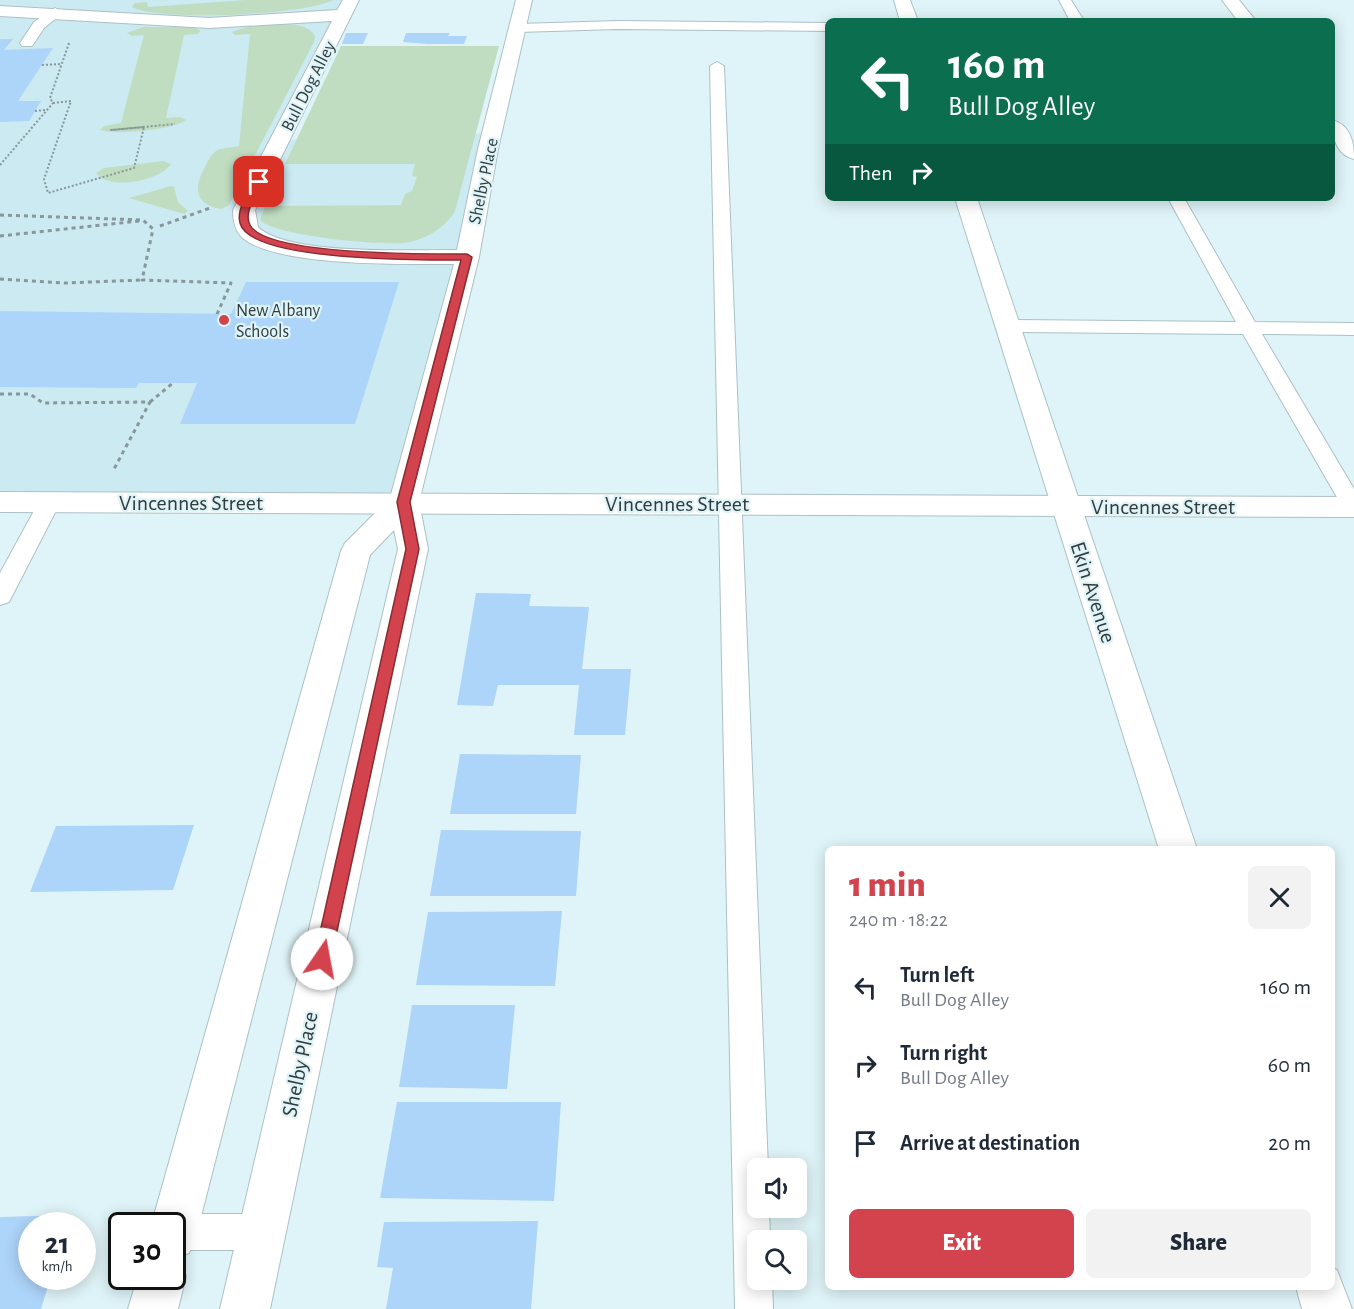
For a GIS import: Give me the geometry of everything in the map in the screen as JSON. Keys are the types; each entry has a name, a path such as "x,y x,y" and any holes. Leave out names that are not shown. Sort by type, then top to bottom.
{"street":[{"name":"Shelby Place","path":"245,1309 412,549 404,502 467,257 488,149 524,0"},
{"path":"902,0 908,18"},
{"path":"1230,0 1245,18"},
{"path":"0,11 55,12 209,23 347,7"},
{"name":"Bull Dog Alley","path":"347,7 244,210 244,223 253,235 292,248 399,258 467,257"},
{"path":"1335,130 1354,153"},
{"name":"Ekin Avenue","path":"967,201 1177,846"},
{"name":"Vincennes Street","path":"0,502 1354,507"},
{"name":"Shelby Place","path":"179,1212 356,551 404,502"},
{"path":"153,1309 158,1290"},
{"path":"1321,1290 1327,1309"}],"lane":[{"path":"1065,0 1075,18"},
{"path":"27,43 39,25 55,12"},
{"path":"518,28 618,25 825,27"},
{"path":"717,66 754,1309"},
{"path":"1178,201 1249,329 1354,507"},
{"path":"1008,326 1354,329"},
{"path":"0,596 50,503"},
{"path":"186,1234 262,1232"}],"path":[{"path":"52,102 50,98 80,14"},
{"path":"41,65 62,64"},
{"path":"52,102 72,101 44,179 48,193 134,168 144,127 111,130 175,124"},
{"path":"0,165 52,102"},
{"path":"35,111 46,110"},
{"path":"0,215 143,220 153,229 142,280"},
{"path":"0,236 143,220"},
{"path":"0,279 65,283 142,280 231,283 217,314"},
{"path":"112,472 150,402 173,383"},
{"path":"0,394 30,394 43,403 150,402"}],"shaded area":[{"name":"New Albany Schools","path":"0,0 349,0 281,140 493,133 404,502 0,501"}],"green space":[{"path":"245,0 333,0 294,10 232,15 170,14 147,12 132,7 135,3 147,2 148,7"},
{"path":"284,24 302,26 309,30 315,36 314,42 229,205 222,209 213,207 206,204 199,194 201,175 216,151 239,146 250,34 235,35 232,32 250,26"},
{"path":"143,27 192,27 201,31 197,34 184,35 166,118 180,117 186,120 179,124 144,131 100,130 104,126 121,123 144,35 132,36 127,33"},
{"path":"341,46 499,46 455,211 441,227 423,238 398,243 332,239 286,231 260,220 265,206 401,205 405,194 412,191 417,177 412,176 415,164 285,164"},
{"path":"163,161 171,164 156,175 134,182 111,182 96,173 104,168"},
{"path":"174,187 178,202 188,211 184,214 129,198"}],"building":[{"path":"346,33 368,33 363,44 342,44"},
{"path":"406,33 450,33 448,36 467,36 464,44 428,44 403,42"},
{"path":"0,39 13,39 4,50 53,48 18,101 41,101 29,121 0,122"},
{"path":"246,282 399,282 355,424 180,424 197,383 139,383 136,388 0,387 0,311 231,314"},
{"path":"476,593 531,594 529,606 589,607 582,669 631,669 625,735 574,735 579,685 498,685 493,706 457,705"},
{"path":"460,754 581,755 576,814 450,814"},
{"path":"194,825 173,890 30,892 56,826"},
{"path":"441,830 581,831 576,896 430,896"},
{"path":"562,911 555,986 416,985 428,912"},
{"path":"412,1005 515,1005 507,1089 399,1087"},
{"path":"397,1102 561,1102 554,1201 380,1198"},
{"path":"18,1216 18,1290 47,1290 41,1309 0,1309 0,1217"},
{"path":"538,1221 531,1309 386,1309 393,1268 377,1267 384,1222"}],"place":[{"name":"New Albany Schools","path":"224,320"}],"route":[{"path":"259,182 244,210 244,223 253,235 272,243 292,248 399,258 467,257 404,502 412,549 322,959"}]}
